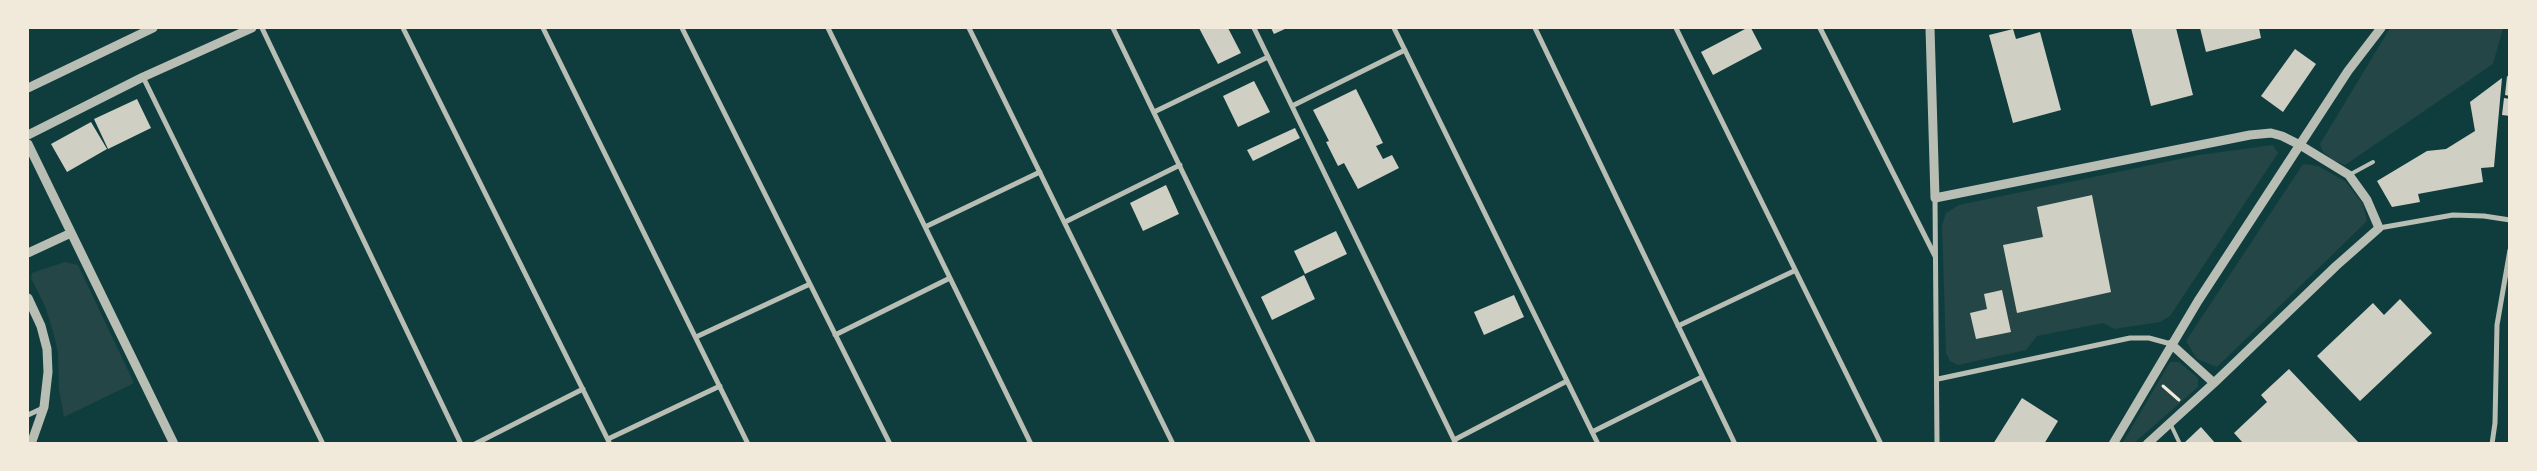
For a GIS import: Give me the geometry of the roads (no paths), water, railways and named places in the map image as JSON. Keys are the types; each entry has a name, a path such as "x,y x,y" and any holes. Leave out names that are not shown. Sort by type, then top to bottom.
{"street":[{"path":"28,88 153,28"},
{"path":"28,135 143,77 252,28"},
{"path":"262,28 461,444"},
{"path":"403,28 609,441 720,386"},
{"path":"543,28 748,444"},
{"path":"682,28 890,444"},
{"path":"828,28 1030,444"},
{"path":"969,28 1173,444"},
{"path":"1113,28 1314,444"},
{"path":"1254,28 1455,442 1567,381"},
{"path":"1394,28 1598,444"},
{"path":"1535,28 1735,444"},
{"path":"1676,28 1794,271 1881,444"},
{"path":"1820,28 1935,256"},
{"path":"1930,28 1935,198 1938,379 1937,444"},
{"path":"2113,444 2171,344 2348,71 2381,28"},
{"path":"1292,106 1405,50"},
{"path":"1154,112 1268,57"},
{"path":"143,77 323,444"},
{"path":"1935,198 2250,135 2271,133 2300,145 2349,175 2367,200 2379,228"},
{"path":"28,144 174,444"},
{"path":"1065,222 1180,165"},
{"path":"925,227 1040,172"},
{"path":"2146,444 2379,228 2454,215 2484,216 2510,220"},
{"path":"28,253 71,233"},
{"path":"2492,444 2496,394 2497,325 2510,250"},
{"path":"1678,326 1794,271"},
{"path":"835,335 950,278"},
{"path":"696,337 810,284"},
{"path":"28,298 41,326 47,349 48,372 44,407 32,444"},
{"path":"1938,379 2130,338 2149,338 2171,344 2214,383"},
{"path":"1592,432 1702,377"},
{"path":"475,444 583,389"},
{"path":"28,415 44,407"}],"lane":[{"path":"2349,175 2373,162"},
{"path":"2170,423 2180,444"}]}
